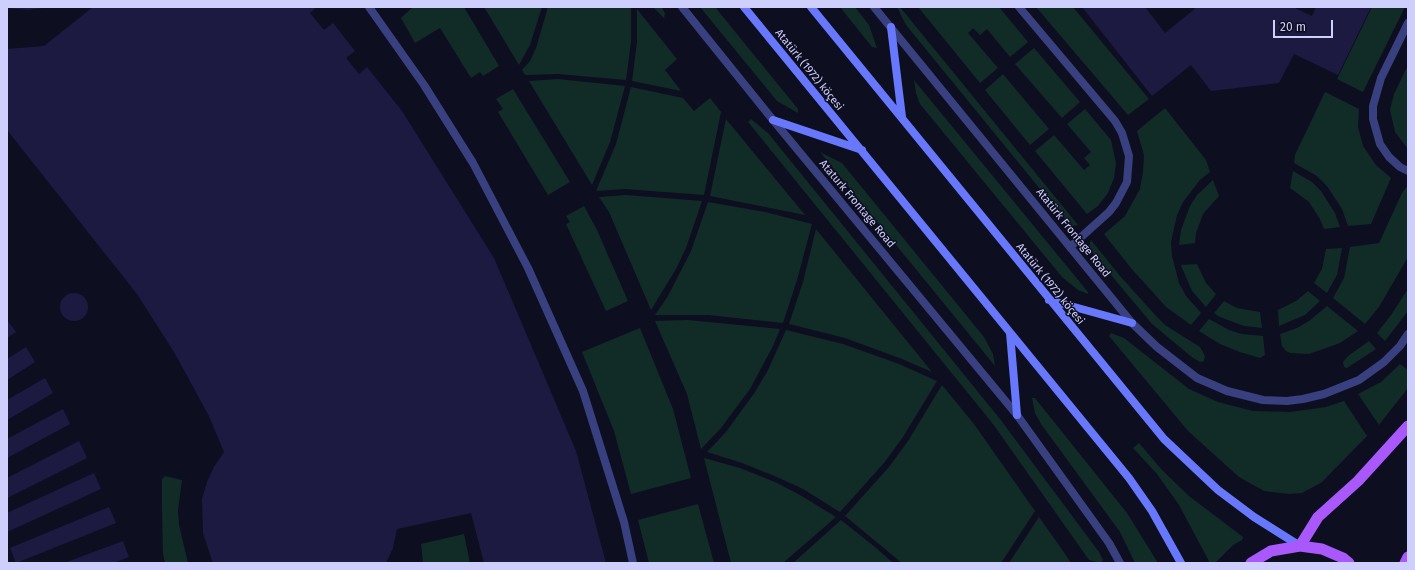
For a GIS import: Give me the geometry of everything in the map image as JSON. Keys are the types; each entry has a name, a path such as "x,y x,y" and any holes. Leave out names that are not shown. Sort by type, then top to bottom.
{"main road":[{"name":"Atatürk (1972) köçesi","path":"744,7 1129,478 1152,511 1181,563"},
{"name":"Atatürk (1972) köçesi","path":"811,7 1164,439 1218,490 1254,517 1300,546"},
{"path":"891,27 902,118"},
{"path":"773,120 862,150"},
{"path":"1049,300 1132,323"},
{"path":"1010,333 1017,414"},
{"path":"1300,546 1318,517 1358,481 1408,426"},
{"path":"1251,563 1271,551 1300,546 1322,549 1343,558 1349,563"},
{"path":"1405,563 1408,557"}],"street":[{"path":"369,7 424,85 473,163 528,268 583,391 624,522 633,563"},
{"name":"Ataturk Frontage Road","path":"682,7 773,120 1017,414 1109,543 1120,563"},
{"name":"Atatürk Frontage Road","path":"874,7 1132,323 1157,347 1197,378 1227,391 1263,400 1286,401 1303,399 1324,394 1359,380 1384,362 1400,346 1408,334"},
{"path":"1019,7 1115,121 1122,133 1129,156 1127,182 1116,203 1109,212 1070,247"},
{"path":"1408,23 1378,85 1373,106 1373,119 1380,144 1389,157 1408,171"}],"green space":[{"path":"413,7 464,7 499,66 483,76 480,72 471,78 440,28 415,43 401,18"},
{"path":"484,7 542,7 530,45 519,65"},
{"path":"548,7 631,7 631,42 626,80 558,74 525,75 522,70 530,61 536,48"},
{"path":"653,7 662,7 665,14 664,18"},
{"path":"700,7 715,7 798,109 798,113 777,101"},
{"path":"840,7 855,7 869,25 877,48 872,47"},
{"path":"897,7 900,7 1078,225 1071,226 1067,222 906,25"},
{"path":"918,7 999,7 1028,42 1010,57 987,29 980,35 973,28 968,33 998,68 980,83"},
{"path":"1036,7 1073,7 1149,99 1128,115"},
{"path":"1372,7 1405,7 1363,92 1337,79"},
{"path":"637,9 677,59 665,70 681,91 632,81 637,42"},
{"path":"1034,48 1080,102 1062,118 1015,64"},
{"path":"1408,65 1408,149 1395,132 1390,110 1394,94"},
{"path":"1003,74 1049,129 1030,145 985,90"},
{"path":"558,79 625,86 610,142 592,185 529,81"},
{"path":"914,80 1088,292 1088,294 1078,290 1062,277 920,104 916,93"},
{"path":"631,87 683,98 694,111 710,98 721,112 704,195 625,189 596,191 616,144"},
{"path":"513,89 570,182 548,195 498,112 503,109 496,99"},
{"path":"1325,92 1359,109 1358,127 1363,146 1376,165 1391,178 1371,224 1348,226 1342,209 1327,186 1317,176 1294,163 1295,155"},
{"path":"1165,108 1206,160 1210,172 1200,180 1183,202 1177,215 1171,242 1172,256 1179,283 1186,296 1201,313 1191,325 1166,307 1130,267 1104,234 1125,216 1140,189 1144,155 1137,131"},
{"path":"1085,109 1111,140 1116,163 1114,178 1108,193 1098,206 1087,214 1035,151 1054,135 1084,170 1090,165 1084,158 1091,152 1067,124"},
{"path":"726,119 805,215 710,196"},
{"path":"751,119 768,133 1000,419 1099,552 1103,560 1101,563 1089,560 993,424 748,122"},
{"path":"820,152 842,163 984,337 993,354 995,366"},
{"path":"1293,171 1312,182 1321,191 1335,213 1340,227 1324,229 1320,219 1309,202 1290,188"},
{"path":"1213,180 1219,196 1203,214 1196,233 1195,243 1179,245 1181,230 1190,206 1197,195"},
{"path":"1408,185 1408,257 1379,307 1365,324 1333,298 1344,278 1350,247 1379,243 1402,193"},
{"path":"626,195 702,201 686,248 676,269 651,310 609,212 599,197"},
{"path":"708,202 765,212 812,224 797,280 783,323 708,315 655,315 668,296 691,251"},
{"path":"584,206 597,230 628,301 606,311 566,224 570,222 566,216"},
{"path":"816,229 932,372 845,338 789,324 803,282"},
{"path":"1091,240 1120,276 1165,325 1200,347 1205,356 1204,361 1200,362 1193,358 1152,324 1091,251 1089,246"},
{"path":"1342,248 1337,275 1327,293 1314,283 1322,269 1326,249"},
{"path":"1197,264 1206,283 1216,294 1206,307 1192,291 1181,265"},
{"path":"1408,289 1408,311 1385,341 1377,333"},
{"path":"1308,291 1320,301 1305,315 1279,326 1278,310 1296,301"},
{"path":"1224,301 1237,308 1260,312 1262,328 1244,326 1220,317 1214,313"},
{"path":"1327,306 1358,331 1340,343 1309,354 1290,353 1286,351 1282,346 1280,334 1297,328 1309,321"},
{"path":"1209,319 1229,330 1242,334 1263,336 1265,355 1260,358 1240,352 1220,344 1199,331"},
{"path":"688,320 780,329 773,346 750,389 721,428 701,449 687,394 655,321"},
{"path":"640,328 673,409 691,478 631,494 614,431 582,352"},
{"path":"786,330 843,344 899,364 937,381 903,437 884,463 840,512 803,489 777,477 742,463 707,452 726,432 755,392 768,370"},
{"path":"1111,333 1124,338 1189,389 1218,402 1253,411 1290,412 1326,407 1344,401 1367,436 1322,482 1302,493 1289,494 1264,491 1239,477 1188,431 1109,336"},
{"path":"1369,341 1376,349 1347,368 1344,367 1343,362 1348,356"},
{"path":"1400,364 1408,370 1408,388 1379,425 1358,394 1381,382"},
{"path":"942,385 974,424 1035,511 1001,563 902,563 845,516 889,467 908,441"},
{"path":"1032,398 1035,398 1127,513 1158,563 1135,563 1120,532 1041,424 1035,413"},
{"path":"1139,443 1162,470 1189,496 1243,537 1242,540 1233,545 1215,563 1210,563 1179,505 1157,474 1133,448"},
{"path":"704,458 740,468 775,482 836,517 783,563 731,563"},
{"path":"165,476 182,480 178,510 179,525 188,563 165,563 163,554 162,479"},
{"path":"698,504 714,563 649,563 638,520"},
{"path":"1039,517 1061,548 1071,563 1009,563"},
{"path":"841,520 875,547 893,563 793,563"},
{"path":"464,534 470,563 423,563 421,544"}],"building":[{"path":"7,7 50,7 28,10 7,8"},
{"path":"93,7 317,7 310,13 324,30 333,23 355,51 346,58 359,74 367,67 402,111 494,258 576,451 606,563 484,563 471,513 397,529 393,548 386,563 213,563 203,533 202,499 207,482 214,467 224,452 209,416 174,352 137,294 7,130 7,49 44,46"},
{"path":"1082,7 1145,7 1165,33 1197,7 1293,7 1312,16 1316,7 1371,7 1338,75 1294,54 1279,83 1211,91 1191,65 1152,96"},
{"path":"74,293 84,297 88,307 84,317 74,321 64,317 60,307 64,297"},
{"path":"7,320 16,332 7,338"},
{"path":"26,347 35,362 7,380 7,359"},
{"path":"45,378 53,393 7,420 7,400"},
{"path":"63,409 70,424 7,458 7,439"},
{"path":"79,441 87,458 7,498 7,478"},
{"path":"94,473 101,489 7,532 7,513"},
{"path":"109,507 116,523 16,563 10,548"},
{"path":"123,541 129,557 114,563 64,563"}]}
